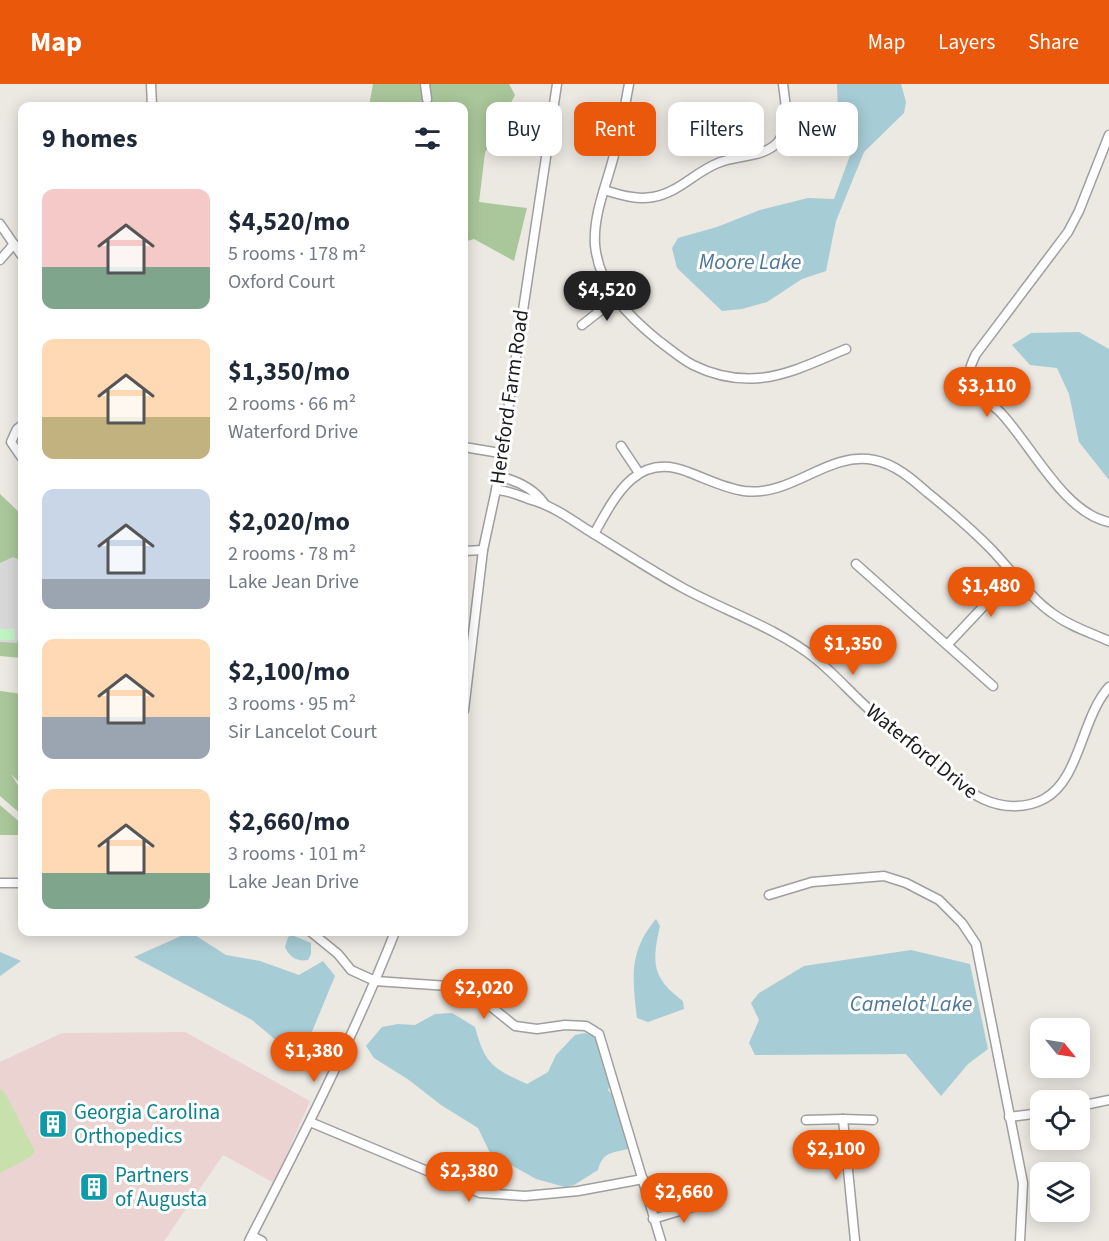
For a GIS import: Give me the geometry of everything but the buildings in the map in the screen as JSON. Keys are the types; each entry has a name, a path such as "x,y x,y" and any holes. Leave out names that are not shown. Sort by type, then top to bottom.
{"street":[{"path":"151,84 152,102"},
{"path":"425,84 427,99"},
{"name":"Hereford Farm Road","path":"468,676 483,550 496,490 557,84"},
{"path":"629,84 615,153 597,210 596,247 606,283 615,299 642,327 678,355 693,365 725,376 759,378 778,375 846,349"},
{"path":"604,190 628,197 655,197 685,184 716,163 729,158 759,153 770,148 778,142 786,119 783,84"},
{"path":"1109,135 1079,212 1068,232 970,365 970,381 973,388 1002,414 1064,494 1090,516 1109,522"},
{"path":"0,224 18,250"},
{"path":"0,260 14,244"},
{"path":"582,325 615,299"},
{"path":"18,428 11,442 18,452"},
{"path":"621,446 639,473"},
{"path":"468,448 500,453"},
{"path":"594,534 621,489 647,469 671,467 732,489 764,492 796,482 829,465 843,461 873,459 887,464 917,483 988,546 1050,612 1066,623 1109,640"},
{"name":"Waterford Drive","path":"497,476 507,478 527,493 683,588 799,647 817,660 880,720 980,798 997,805 1014,807 1032,804 1045,799 1058,789 1067,777 1094,709 1109,687"},
{"name":"Waterford Drive","path":"496,490 527,493"},
{"path":"468,551 483,550"},
{"path":"856,564 993,686"},
{"path":"948,644 1014,574"},
{"path":"769,895 812,882 884,876 906,882 939,900 962,922 976,944 1023,1183 1020,1241"},
{"path":"0,883 18,883"},
{"path":"316,936 338,954 351,970 375,981 463,987 515,1026 537,1029 565,1025 586,1026 599,1034 661,1241"},
{"path":"262,1241 250,1238 310,1122 393,936"},
{"path":"1090,1104 1109,1100"},
{"path":"1009,1117 1030,1114"},
{"path":"843,1119 855,1241"},
{"path":"806,1120 873,1120"},
{"path":"310,1122 480,1194 525,1196 578,1191 643,1179"},
{"path":"653,1220 706,1203"}],"shaded area":[{"path":"0,531 18,551 18,652 0,650"},
{"path":"185,1032 310,1101 274,1183 223,1155 164,1241 0,1241 0,1062 62,1033"}],"green space":[{"path":"373,84 509,84 515,95 511,102 486,102 486,151 479,202 527,208 514,261 474,239 468,241 468,102 370,102"},
{"path":"0,494 18,511 18,559 13,557 0,563"},
{"path":"0,629 15,629 15,640 0,640"},
{"path":"18,638 18,658 0,656 0,642 17,643"},
{"path":"0,691 18,693 18,781 11,774 18,785 18,812 0,796"},
{"path":"0,805 18,821 18,835 0,835"},
{"path":"0,1088 5,1093 35,1151 31,1157 0,1173"}],"water":[{"name":"Moore Lake","path":"837,84 901,84 906,102 904,113 864,152 836,221 826,271 802,279 767,302 742,309 722,311 677,268 672,248 678,238 717,227 760,210 808,198 834,199 850,156 858,156 858,102 838,102"},
{"path":"1079,332 1109,349 1109,480 1079,442 1069,394 1057,368 1030,365 1012,345 1031,333"},
{"path":"656,919 660,926 655,959 656,968 665,984 683,1001 684,1009 648,1022 637,1018 634,978 641,942"},
{"path":"181,936 196,936 226,955 260,961 299,975 323,961 335,976 304,1051 290,1052 252,1020 134,957"},
{"path":"294,936 311,943 311,954 308,960 291,956 285,947 288,937"},
{"name":"Camelot Lake","path":"911,950 970,964 988,1049 968,1064 941,1096 906,1054 755,1055 749,1043 759,1020 751,1003 759,993 804,966"},
{"path":"0,952 21,961 0,976"},
{"path":"452,1013 475,1027 482,1049 498,1069 527,1084 548,1072 556,1055 575,1035 585,1033 594,1035 610,1085 608,1090 614,1097 628,1149 605,1156 598,1170 574,1185 565,1187 536,1179 490,1153 478,1128 374,1058 366,1046 382,1027 398,1024 415,1025 435,1014"}],"place":[{"name":"Georgia Carolina Orthopedics","path":"53,1124"},
{"name":"Partners of Augusta","path":"94,1187"}]}
